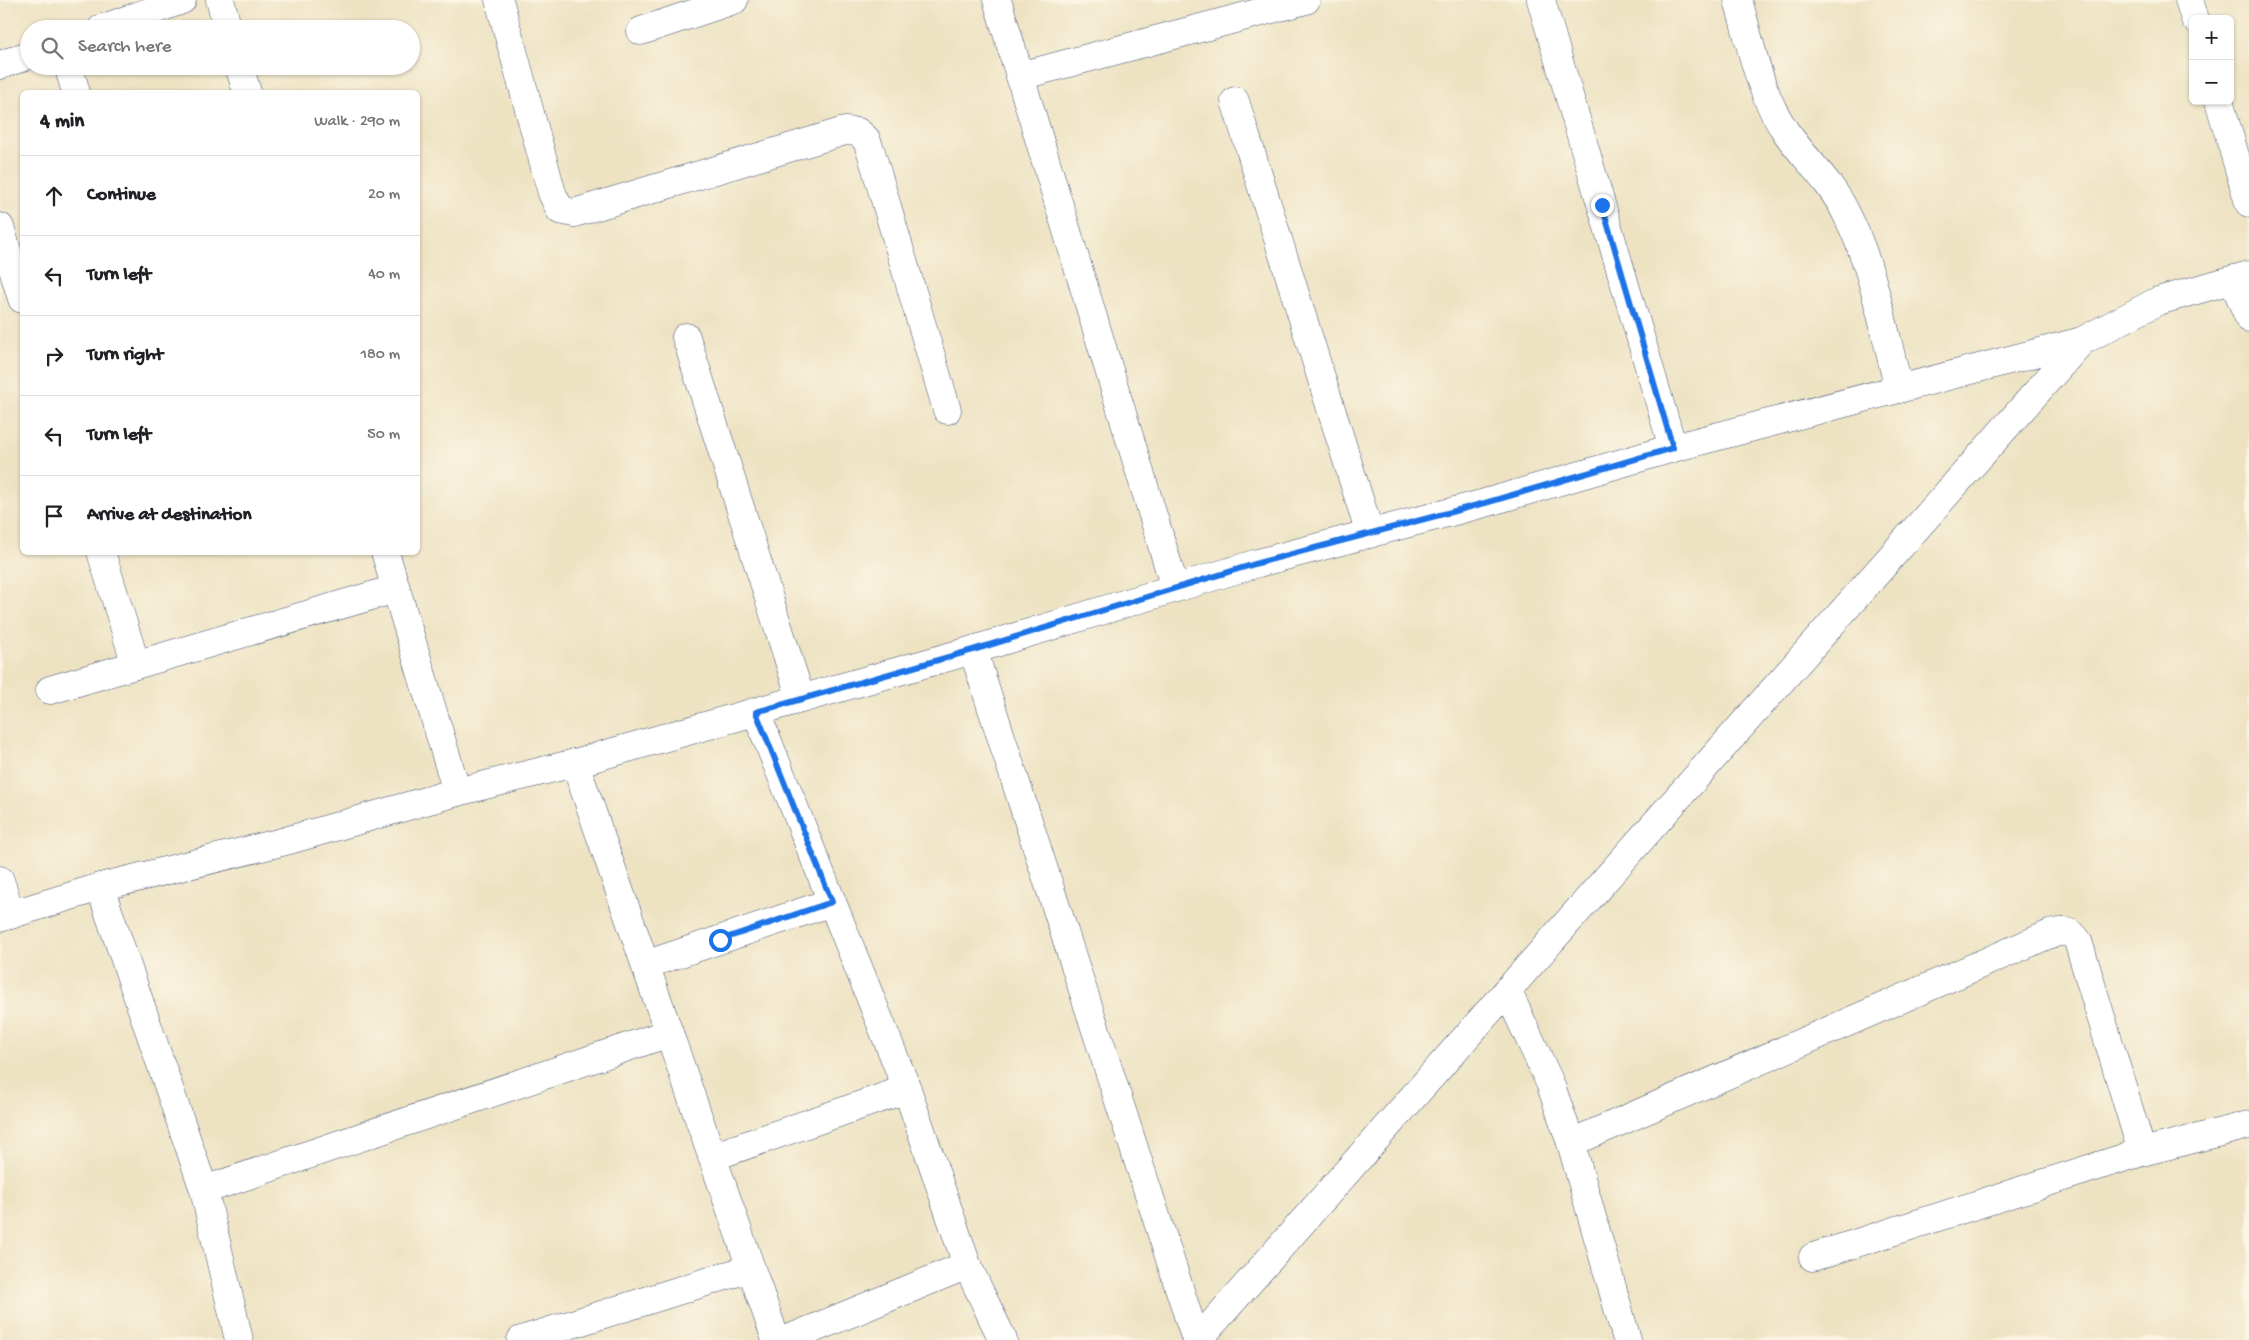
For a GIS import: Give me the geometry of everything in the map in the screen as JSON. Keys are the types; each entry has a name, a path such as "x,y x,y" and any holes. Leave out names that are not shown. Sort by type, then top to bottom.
{"street":[{"path":"126,20 182,0"},
{"path":"220,0 226,20"},
{"path":"498,0 552,193 560,210 574,213 845,131 858,132 866,139 947,410"},
{"path":"641,31 734,0"},
{"path":"997,0 1174,588"},
{"path":"1020,76 1306,0"},
{"path":"1541,0 1673,448"},
{"path":"1738,0 1757,68 1769,101 1785,131 1824,180 1844,209 1854,228 1863,253 1899,389"},
{"path":"2189,0 2194,15"},
{"path":"0,65 20,58"},
{"path":"71,75 75,90"},
{"path":"242,75 246,90"},
{"path":"1234,101 1370,534"},
{"path":"2220,105 2249,203"},
{"path":"0,227 20,292"},
{"path":"0,880 5,917 100,887 282,842 457,792 574,763 756,712 973,650 1258,563 1485,503 1673,448 2082,341 2158,301 2241,277 2249,318"},
{"path":"686,337 801,699"},
{"path":"1197,1340 2082,341"},
{"path":"102,555 136,665"},
{"path":"386,555 457,792"},
{"path":"50,690 395,589"},
{"path":"973,650 1197,1340"},
{"path":"756,712 907,1089 967,1265 1003,1340"},
{"path":"574,763 776,1340"},
{"path":"100,887 204,1190 239,1340"},
{"path":"645,965 832,902"},
{"path":"1571,1143 2040,938 2065,931 2073,934 2078,941 2142,1152"},
{"path":"1507,990 1550,1082 1571,1143 1627,1340"},
{"path":"204,1190 669,1033"},
{"path":"712,1157 907,1089"},
{"path":"1814,1257 2142,1152 2249,1125"},
{"path":"786,1340 967,1265"},
{"path":"521,1340 751,1268"}],"route":[{"path":"720,940 832,902 756,712 973,650 1258,563 1485,503 1673,448 1602,205"}]}
